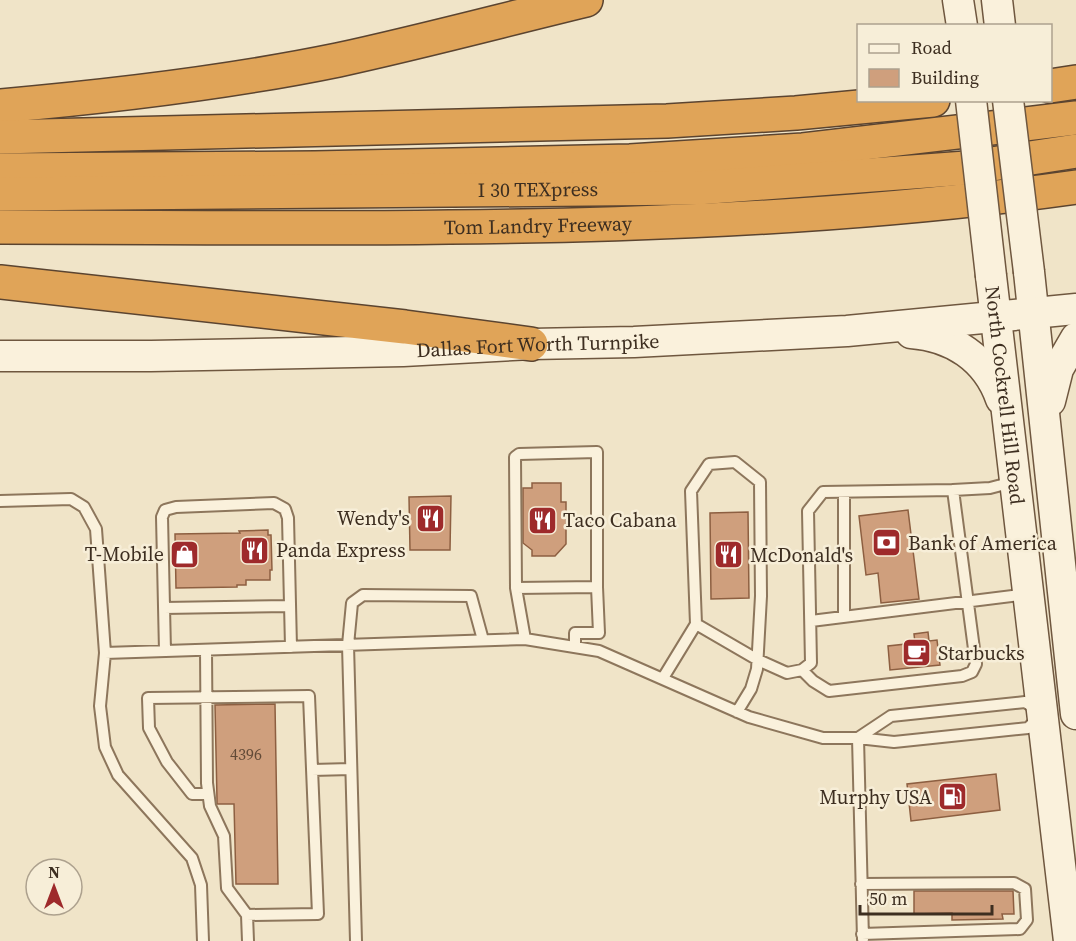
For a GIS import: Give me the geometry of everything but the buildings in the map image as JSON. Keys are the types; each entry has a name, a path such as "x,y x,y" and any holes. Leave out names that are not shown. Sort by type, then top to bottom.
{"highway":[{"path":"0,106 151,91 275,72 339,60 586,0"},
{"path":"1052,86 1076,82"},
{"path":"0,137 667,121 796,113 912,102"},
{"path":"0,170 327,168 630,161 803,150 1076,118"},
{"name":"I 30 TEXpress","path":"0,194 697,188 966,168 1076,151"},
{"name":"Tom Landry Freeway","path":"0,227 549,226 668,223 903,207 1076,187"},
{"path":"0,282 405,327 531,344"}],"main road":[{"path":"958,0 962,24"},
{"path":"997,0 1000,24"},
{"name":"North Cockrell Hill Road","path":"971,102 1069,941"},
{"name":"North Cockrell Hill Road","path":"1008,102 1046,416 1076,714"},
{"name":"Dallas Fort Worth Turnpike","path":"0,356 152,356 403,351 531,344 634,342 863,329 1076,309"},
{"path":"863,329 931,334 958,345 979,363 997,388 1009,422"},
{"path":"1046,416 1058,369 1076,338"}],"lane":[{"path":"525,639 516,588 515,457 519,454 597,452 599,633 575,633 575,647"},
{"path":"663,678 696,624 691,491 709,464 735,462 759,482 761,596 757,669 751,689 737,712"},
{"path":"696,624 758,660 787,673 802,670 811,663 808,511 822,492 990,488 1016,481"},
{"path":"802,670 813,681 829,691 962,676 972,672 976,664 954,490"},
{"path":"844,492 844,617"},
{"path":"0,501 71,499 84,507 96,529 105,653 100,706 105,747 118,775 192,858 201,885 203,941"},
{"path":"165,651 162,517 165,510 176,507 273,503 285,508 288,518 291,647"},
{"path":"516,588 597,587"},
{"path":"811,621 1029,594"},
{"path":"356,941 348,645 352,603 363,595 471,596 483,640"},
{"path":"164,608 289,606"},
{"path":"105,653 525,639 600,651 749,717 823,738 858,738 894,742 1028,728 1043,713 1025,702 891,716 858,738"},
{"path":"206,650 208,795 210,806 224,836 227,888 247,915 248,941"},
{"path":"208,795 192,795 167,762 149,728 148,698 309,696 318,914 247,915"},
{"path":"858,738 861,884 863,938 1020,929 1027,920 1025,889 1014,883 861,884"},
{"path":"312,770 351,769"}],"place":[{"name":"Wendy's","path":"431,518"},
{"name":"Taco Cabana","path":"542,520"},
{"name":"Bank of America","path":"887,543"},
{"name":"Panda Express","path":"255,550"},
{"name":"T-Mobile","path":"185,554"},
{"name":"McDonald's","path":"729,555"},
{"name":"Starbucks","path":"917,653"},
{"name":"Murphy USA","path":"953,797"}]}
